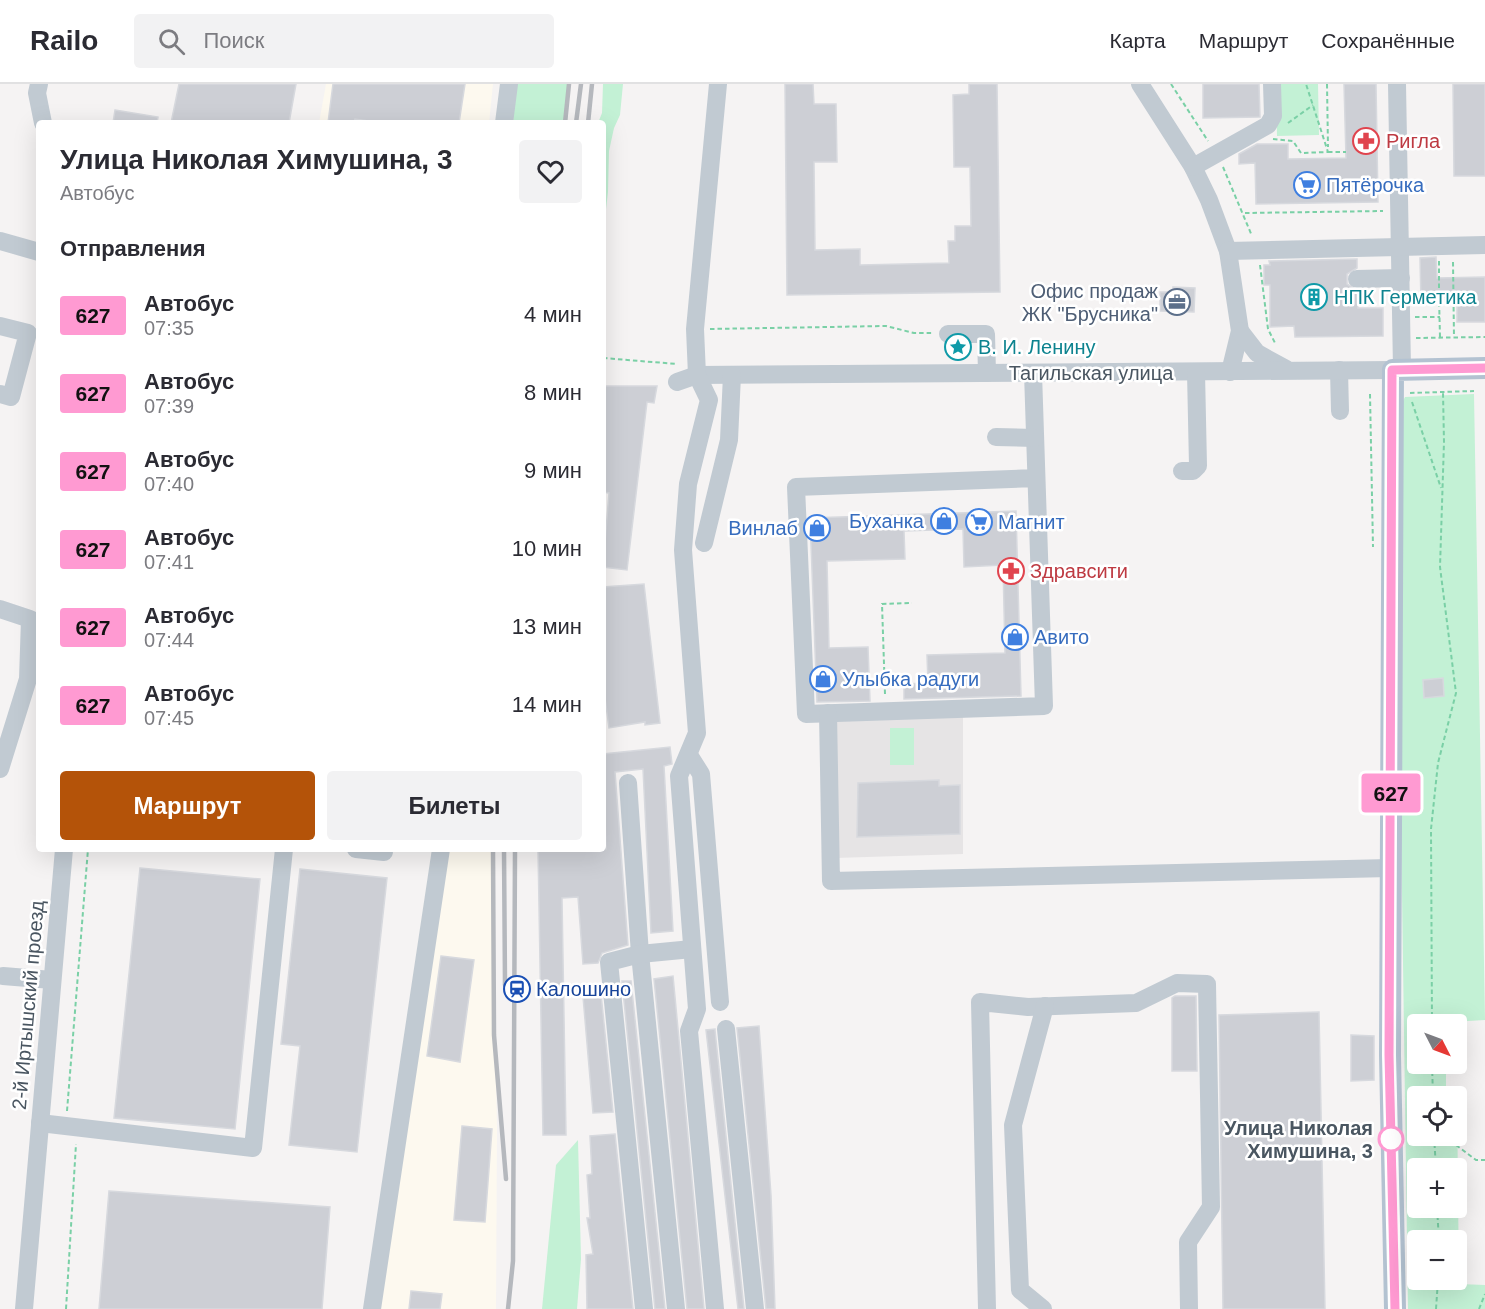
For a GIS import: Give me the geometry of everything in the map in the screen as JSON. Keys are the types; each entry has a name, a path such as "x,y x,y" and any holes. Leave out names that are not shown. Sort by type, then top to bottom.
{"main road":[{"name":"Тагильская улица","path":"1397,370 1485,368"},
{"path":"1395,1309 1389,1055 1397,370"}],"street":[{"path":"39,84 37,93 42,120"},
{"path":"504,120 508,84"},
{"path":"715,1309 689,1031 697,1009 679,776 697,734 682,550 688,484 709,400 697,375 687,328 718,84"},
{"path":"1140,84 1193,167 1228,251 1240,331 1230,372"},
{"path":"1193,167 1231,152 1279,123 1272,84"},
{"path":"1397,370 1402,338 1398,84"},
{"path":"0,241 36,251"},
{"path":"1228,251 1437,249 1485,245"},
{"path":"1357,279 1401,278"},
{"path":"0,326 28,333 11,397 0,394"},
{"path":"1240,331 1257,353 1291,371"},
{"path":"948,333 986,334 987,373"},
{"path":"1339,370 1340,411"},
{"name":"Тагильская улица","path":"676,382 697,375 1397,370"},
{"path":"1182,471 1193,471 1198,466 1196,372"},
{"path":"1033,373 1044,706 806,714 796,487 1036,478"},
{"path":"704,543 729,440 732,375"},
{"path":"996,437 1035,438"},
{"path":"0,609 34,619 28,679 0,769"},
{"path":"828,713 833,844 831,881 1390,868"},
{"path":"689,754 701,774 720,1002"},
{"path":"628,783 640,954 676,1309"},
{"name":"2-й Иртышский проезд","path":"24,1309 64,852"},
{"path":"40,1123 253,1148 284,852"},
{"path":"372,1309 441,852"},
{"path":"644,1309 609,962 640,954 692,949"},
{"path":"3,976 52,980"},
{"path":"987,1309 980,1002 1045,1006 1136,1003 1177,983 1207,984 1211,1207 1188,1242 1189,1309"},
{"path":"1043,1309 1020,1290 1013,1125 1045,1006"},
{"path":"726,1029 755,1309"}],"path":[{"path":"1306,84 1328,152"},
{"path":"1327,84 1328,152"},
{"path":"1313,105 1279,123 1270,136 1274,140 1293,141 1301,153 1346,152"},
{"path":"1278,346 1268,329 1257,252 1245,213 1386,211"},
{"path":"1437,249 1454,297 1454,337"},
{"path":"1437,249 1440,338"},
{"path":"1439,297 1454,297"},
{"path":"1401,317 1440,317"},
{"path":"687,328 886,326 914,333 948,333"},
{"path":"1402,338 1485,337"},
{"path":"606,358 682,364 697,375"},
{"path":"1442,490 1408,393 1474,391"},
{"path":"1432,1014 1431,829 1438,763 1456,693 1440,567 1443,392"},
{"path":"885,700 882,604 912,603"},
{"path":"66,1309 77,1127 66,1119 88,852"},
{"path":"1457,1146 1476,1160 1485,1160"},
{"path":"1436,1309 1437,1290"},
{"path":"1479,1309 1485,1294"}],"shaded area":[{"path":"326,84 493,84 489,120 320,120"},
{"path":"963,713 963,854 835,858 832,721"},
{"path":"432,852 491,852 497,1129 496,1309 364,1309"}],"green space":[{"path":"514,84 570,84 567,120 513,120"},
{"path":"603,84 623,84 620,115 614,128 609,151 606,209 606,120 599,120 602,113"},
{"path":"1276,84 1318,84 1319,135 1277,136"},
{"path":"1474,394 1485,1020 1467,1021 1467,1014 1407,1014 1407,1074 1446,1074 1446,1086 1407,1086 1407,1146 1458,1146 1458,1158 1407,1158 1407,1218 1458,1218 1458,1230 1407,1230 1407,1240 1397,547 1405,397"},
{"path":"890,728 914,728 914,765 890,765"},
{"path":"578,1140 581,1259 577,1309 542,1309 556,1165"},
{"path":"1467,1284 1485,1285 1485,1309 1408,1309 1408,1290 1467,1290"}],"building":[{"path":"179,84 296,84 290,120 172,120"},
{"path":"333,84 465,84 459,120 328,120"},
{"path":"785,84 813,84 814,104 836,104 837,162 814,162 815,250 860,249 860,265 949,263 948,241 955,241 955,226 971,226 970,167 954,167 953,95 969,94 969,84 997,84 1000,292 787,295"},
{"path":"1203,84 1259,84 1260,117 1203,118"},
{"path":"1344,84 1376,84 1378,202 1256,204 1255,163 1239,164 1239,154 1257,144 1288,144 1288,159 1346,158"},
{"path":"1453,84 1485,84 1485,176 1454,176"},
{"path":"115,110 158,117 158,120 113,120"},
{"path":"1436,257 1437,278 1485,277 1485,322 1457,322 1457,301 1421,302 1420,258"},
{"name":"НПК Герметика","path":"1357,259 1357,268 1347,274 1347,284 1357,290 1358,308 1383,308 1383,336 1295,337 1294,326 1270,327 1270,285 1264,285 1264,265 1270,265 1269,261"},
{"name":"Офис продаж ЖК \"Брусника\"","path":"1173,287 1195,288 1194,312 1160,311 1160,292 1173,292"},
{"path":"606,386 657,386 654,403 647,402 627,570 606,567 609,493 606,492"},
{"path":"1016,511 1021,696 904,699 904,684 928,683 927,655 1005,653 1003,565 964,567 963,529 904,531 905,559 827,561 829,648 868,647 870,701 817,702 810,518"},
{"path":"644,584 660,723 645,725 645,722 609,728 606,706 606,587"},
{"path":"1443,678 1444,696 1424,698 1423,680"},
{"path":"670,747 672,764 664,766 673,931 651,933 643,769 615,772 628,945 602,953 598,963 583,964 578,897 562,898 566,1135 543,1135 538,852 606,852 606,754"},
{"path":"939,780 939,786 960,785 960,834 857,837 858,783"},
{"path":"140,868 260,879 235,1129 114,1118"},
{"path":"300,869 387,878 357,1152 289,1145 300,1046 281,1044"},
{"path":"441,956 474,960 460,1062 427,1056"},
{"path":"673,976 704,1309 687,1309 654,979"},
{"path":"622,981 631,981 665,1309 655,1309"},
{"path":"600,984 613,1112 593,1113 582,985"},
{"path":"1196,996 1197,1071 1172,1071 1172,998"},
{"path":"1319,1012 1325,1309 1223,1309 1219,1015"},
{"path":"759,1026 771,1195 775,1309 766,1309 737,1028"},
{"path":"715,1029 744,1309 738,1309 706,1030"},
{"path":"1351,1035 1374,1036 1374,1080 1351,1081"},
{"path":"462,1126 492,1129 485,1222 454,1220"},
{"path":"615,1134 633,1309 587,1309 586,1255 593,1254 587,1218 590,1218 587,1175 592,1174 590,1136"},
{"path":"109,1191 330,1207 322,1309 99,1309"},
{"path":"411,1291 442,1294 440,1309 409,1309"}],"railway":[{"path":"565,120 569,84"},
{"path":"576,120 581,84"},
{"path":"588,120 592,84"},
{"path":"493,852 494,1035 506,1179"},
{"path":"504,852 505,985"},
{"path":"508,1309 513,1261 515,852"}],"bus line":[{"name":"627","path":"1395,1309 1389,1055 1392,370 1485,368"}],"place":[{"name":"Ригла","path":"1366,141"},
{"name":"Пятёрочка","path":"1307,185"},
{"name":"НПК Герметика","path":"1314,297"},
{"name":"Офис продаж ЖК \"Брусника\"","path":"1177,302"},
{"name":"В. И. Ленину","path":"958,347"},
{"name":"Буханка","path":"944,521"},
{"name":"Магнит","path":"979,522"},
{"name":"Винлаб","path":"817,528"},
{"name":"Здравсити","path":"1011,571"},
{"name":"Авито","path":"1015,637"},
{"name":"Улыбка радуги","path":"823,679"},
{"name":"Калошино","path":"517,989"},
{"name":"Улица Николая Химушина, 3","path":"1391,1139"}]}
